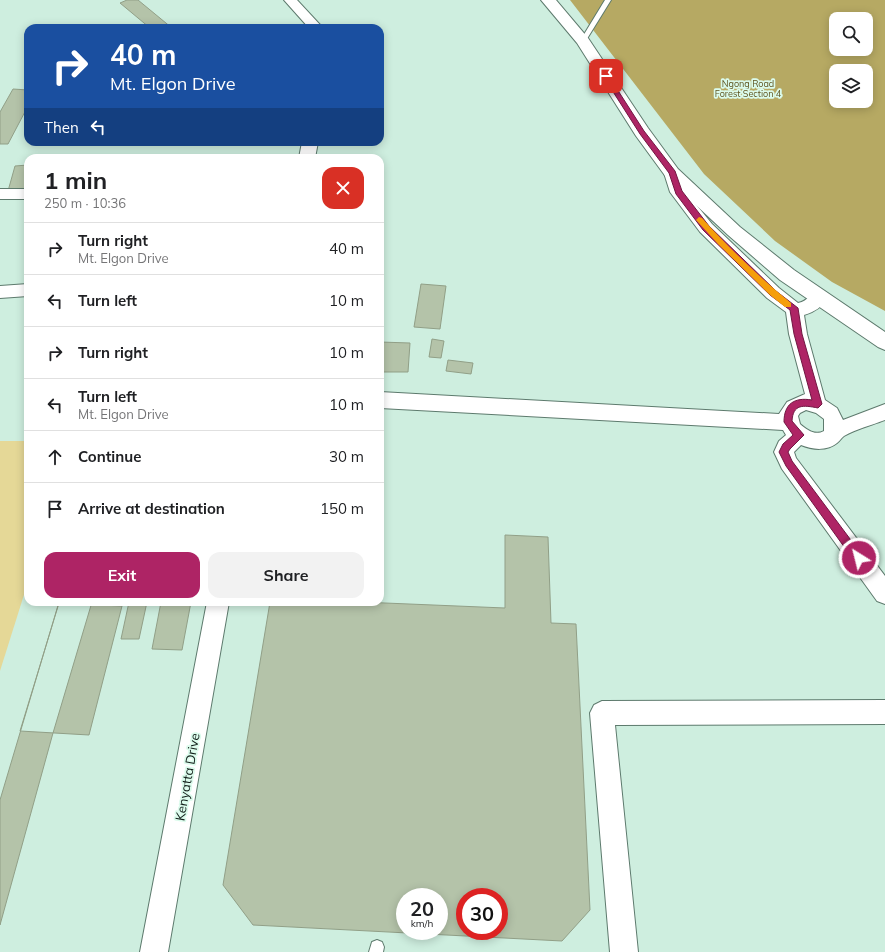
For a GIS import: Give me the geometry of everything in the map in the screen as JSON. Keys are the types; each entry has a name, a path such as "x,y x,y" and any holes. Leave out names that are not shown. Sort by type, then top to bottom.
{"street":[{"path":"290,0 312,24"},
{"path":"548,0 583,42 642,132 672,173 787,275 885,342"},
{"path":"672,173 678,192 706,228 773,293 794,308 805,308 813,304 819,297"},
{"path":"0,194 24,194"},
{"path":"0,292 24,290"},
{"path":"794,308 798,334 818,404"},
{"path":"384,400 794,428"},
{"path":"835,431 835,421 829,411 818,404 805,402 794,405 788,412 794,428 805,439 818,441 829,438 835,431 885,412"},
{"path":"794,428 784,452 789,463 885,594"},
{"name":"Kenyatta Drive","path":"154,952 217,606"},
{"path":"624,952 602,712 885,712"}],"lane":[{"path":"583,42 608,0"}],"shaded area":[{"path":"0,441 24,441 24,595 0,671"}],"green space":[{"name":"Ngong Road Forest Section 4","path":"570,0 885,0 885,311 832,282 775,241 704,174"}],"building":[{"path":"127,0 138,0 167,24 145,24 120,3"},
{"path":"13,89 24,90 24,114 8,144 0,144 0,112"},
{"path":"24,165 24,190 8,191 15,166"},
{"path":"421,284 446,286 440,329 414,327"},
{"path":"432,339 444,341 441,358 429,357"},
{"path":"384,342 410,343 408,372 384,372"},
{"path":"448,360 473,363 471,374 446,371"},
{"path":"505,535 548,537 551,623 576,624 590,910 562,941 508,938 508,888 456,888 456,936 448,935 448,888 396,888 396,932 253,925 223,885 269,606 384,606 384,603 505,608"},
{"path":"58,606 91,606 53,733 0,925 0,800"},
{"path":"58,606 122,606 89,735 20,731"},
{"path":"128,606 146,606 139,639 121,639"},
{"path":"160,606 190,606 182,650 152,649"}],"slow traffic":[{"path":"699,220 773,293 788,305"}],"route":[{"path":"606,76 642,132 672,173 678,192 706,228 773,293 782,301 794,308 798,334 818,404 805,402 794,405 788,412 788,422 794,432 799,435 786,447 784,452 789,463 859,558"}]}
